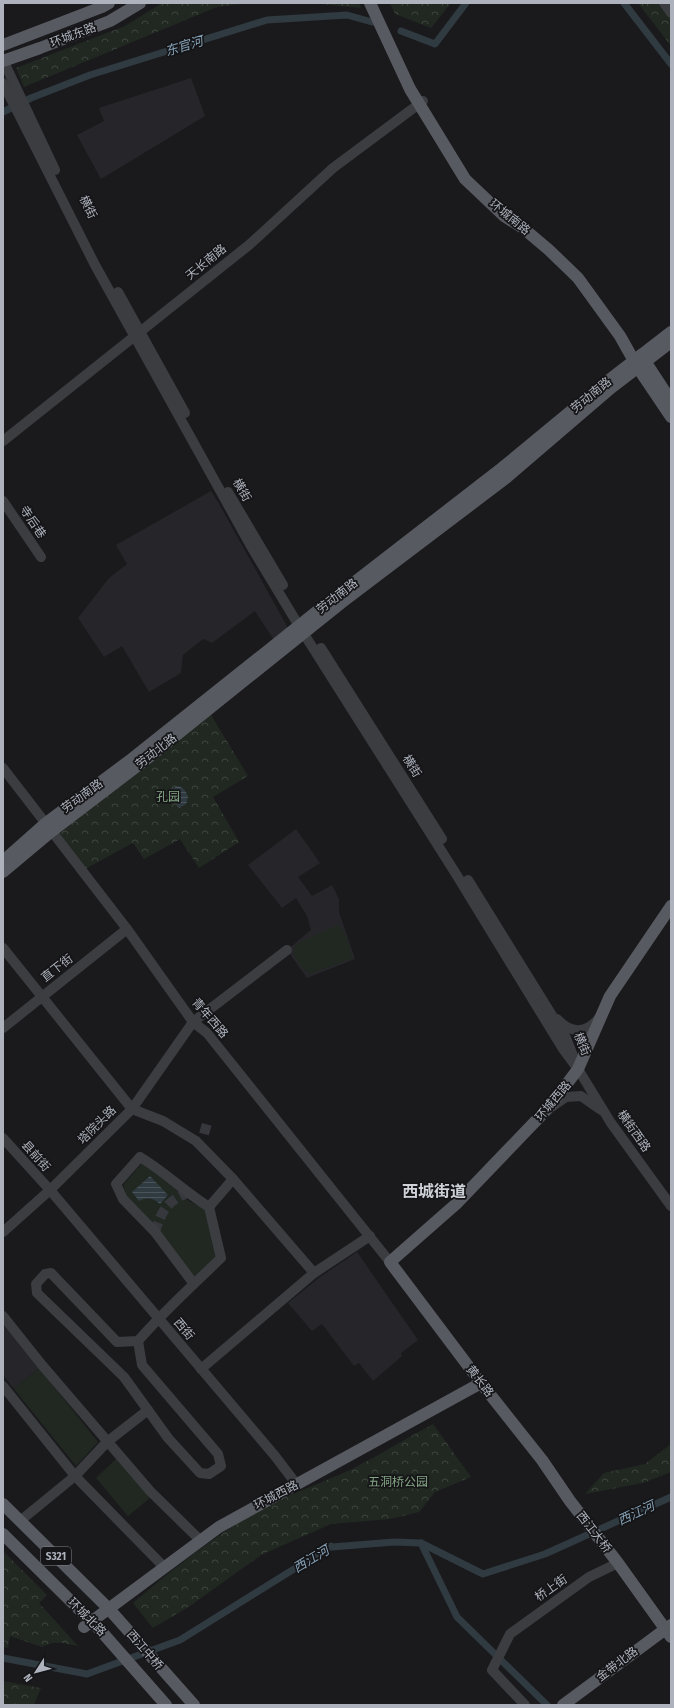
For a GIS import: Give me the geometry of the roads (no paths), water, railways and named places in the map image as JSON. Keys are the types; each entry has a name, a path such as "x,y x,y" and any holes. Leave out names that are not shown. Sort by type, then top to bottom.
{"main road":[{"name":"环城东路","path":"3,45 109,3"},
{"name":"环城东路","path":"3,61 110,21 140,3"},
{"name":"环城南路","path":"370,3 421,102 465,179 504,216 523,228 549,250 578,278 640,361 671,417"},
{"path":"378,3 421,102"},
{"name":"劳动南路","path":"304,628 502,468 640,361 671,332"},
{"name":"劳动南路","path":"640,361 671,342"},
{"path":"640,361 671,401"},
{"name":"劳动北路","path":"3,872 49,827 149,757 304,628"},
{"path":"3,861 49,827"},
{"name":"环城西路","path":"390,1262 456,1204 545,1112 578,1069 610,996 671,906"},
{"name":"黄长路","path":"390,1262 481,1383 542,1460 570,1501"},
{"name":"环城西路","path":"88,1624 219,1527 481,1383"},
{"name":"西江大桥","path":"570,1501 618,1563"},
{"name":"环城北路","path":"3,1504 109,1609"},
{"name":"环城北路","path":"3,1534 88,1624 101,1631 166,1705"},
{"path":"618,1563 669,1630"},
{"name":"西江中桥","path":"109,1609 194,1705"},
{"name":"金带北路","path":"567,1703 669,1630"}],"street":[{"path":"664,3 671,13"},
{"name":"横街","path":"3,61 13,93 24,117 137,335 230,495 304,628 566,1038 578,1069"},
{"name":"横街","path":"3,83 13,93"},
{"name":"天长南路","path":"3,442 249,245 333,168 421,102"},
{"name":"寺后巷","path":"3,501 41,557"},
{"name":"青年西路","path":"3,768 83,870 99,895 127,930 193,1022 207,1033 390,1262"},
{"name":"横街","path":"437,838 563,1049 578,1069"},
{"name":"直下街","path":"3,1028 127,930"},
{"path":"3,948 132,1108 200,1137 233,1179 314,1273"},
{"name":"塔院头路","path":"3,1232 50,1190 132,1108 193,1022 287,950"},
{"path":"546,1006 563,1025 579,1031 592,1027 602,1014"},
{"name":"横街西路","path":"578,1069 608,1117 671,1206"},
{"path":"545,1112 566,1097 582,1096 597,1106 608,1117"},
{"name":"县前街","path":"3,1138 50,1190"},
{"path":"138,1341 142,1365 218,1454 221,1466 209,1474 200,1474 168,1438 124,1377 37,1293 36,1284 45,1274 51,1273 117,1342 138,1341 158,1318 194,1284 221,1258 209,1207 187,1193 156,1166 140,1157 116,1184 123,1199 155,1232 194,1284"},
{"path":"209,1207 233,1179"},
{"name":"西街","path":"50,1190 297,1485"},
{"path":"201,1369 314,1273 370,1236"},
{"path":"3,1316 150,1492 200,1540"},
{"path":"3,1386 75,1476 164,1567"},
{"path":"20,1521 75,1476 107,1442 148,1410"},
{"name":"桥上街","path":"525,1705 492,1670 510,1634 566,1592 589,1577 618,1563"}],"waterway":[{"name":"东官河","path":"401,31 435,44 466,3"},
{"path":"624,3 671,64"},
{"name":"东官河","path":"3,112 31,98 90,75 267,20 347,15 372,22"},
{"name":"西江河","path":"3,1658 87,1674 180,1640 331,1546 394,1542 421,1543 483,1574 545,1554 671,1497"},
{"path":"421,1543 457,1617 547,1705"}],"tunnel":[{"path":"204,1134 208,1120"},
{"path":"155,1232 162,1213 166,1208 174,1200 187,1193"}],"district":[{"name":"西城街道","path":"434,1191"}],"park label":[{"name":"孔园","path":"168,797"},
{"name":"五洞桥公园","path":"398,1482"}]}
